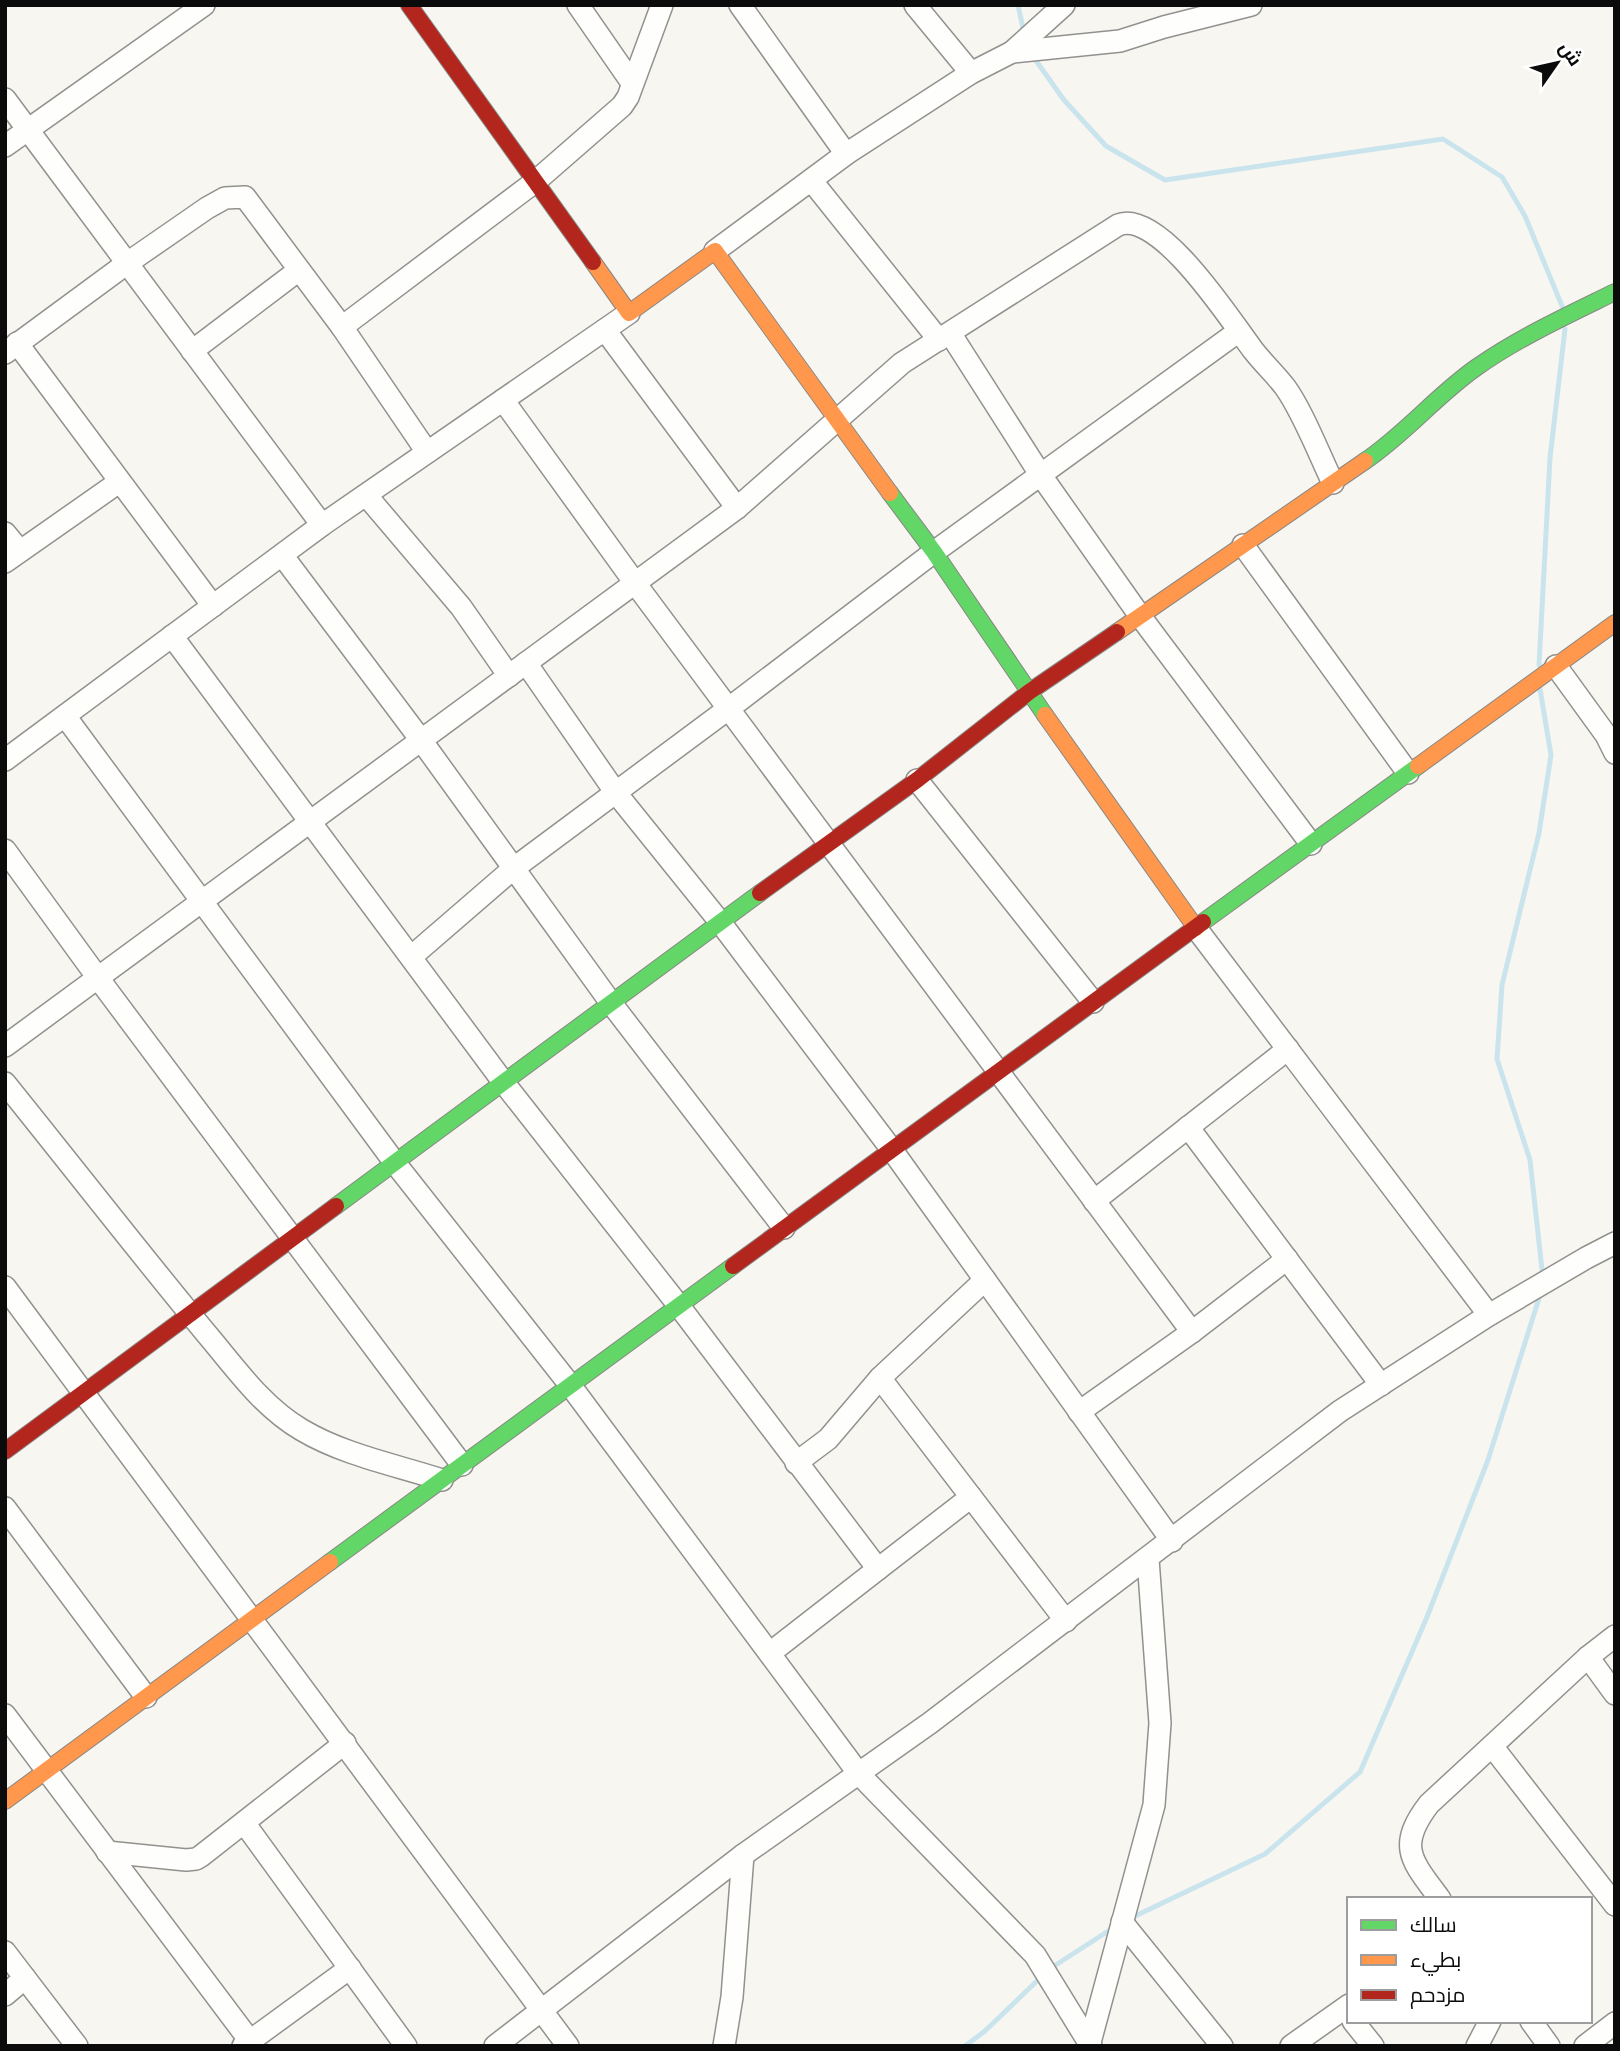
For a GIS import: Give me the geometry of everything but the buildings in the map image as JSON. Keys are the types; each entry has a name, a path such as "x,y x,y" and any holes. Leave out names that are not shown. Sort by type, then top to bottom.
{"street":[{"path":"5,146 173,14 204,5"},
{"path":"409,5 629,313"},
{"path":"578,5 632,83"},
{"path":"342,327 536,181 622,106 628,97 662,5"},
{"path":"740,5 846,154"},
{"path":"915,5 971,73"},
{"path":"7,754 65,716 322,525 629,313 846,154 971,73 1012,52 1064,5"},
{"path":"1012,52 1120,41 1251,5"},
{"path":"5,99 322,525"},
{"path":"811,180 944,337 1140,616 1311,844"},
{"path":"213,606 119,482 11,348 126,264 207,208 225,198 245,197 342,327 427,452"},
{"path":"5,1046 737,508 902,363 1126,221 1143,226 1175,251 1198,275 1285,387 1333,483"},
{"path":"715,251 934,552 1196,928 1489,1315"},
{"path":"191,351 299,270"},
{"path":"5,1451 720,922 917,780 1029,692 1383,449 1475,368 1538,330 1615,292"},
{"path":"605,330 737,508"},
{"path":"411,957 514,868 934,552 1239,331"},
{"path":"503,400 728,709 1192,1332"},
{"path":"5,533 13,557 119,482"},
{"path":"366,495 461,607 509,676"},
{"path":"1243,545 1408,773"},
{"path":"282,555 421,740 611,1003 784,1228"},
{"path":"5,1801 998,1071 1615,623"},
{"path":"172,636 504,1083 679,1306 878,1569"},
{"path":"526,663 616,793 720,922 892,1150 1171,1541"},
{"path":"1556,666 1606,735 1615,753"},
{"path":"65,716 395,1163 570,1385 859,1773 1035,1955 1090,2045"},
{"path":"917,780 1093,1002"},
{"path":"5,850 462,1465"},
{"path":"1094,1201 1288,1049"},
{"path":"5,1083 191,1314 255,1391 282,1417 303,1431 337,1447 442,1480"},
{"path":"1188,1127 1381,1385"},
{"path":"495,2046 744,1855 1066,1621 1340,1411 1489,1315 1615,1243"},
{"path":"1079,1412 1192,1332 1287,1259"},
{"path":"796,1463 828,1439 880,1378 985,1280"},
{"path":"5,1287 568,2046"},
{"path":"880,1378 1066,1621"},
{"path":"770,1653 971,1497"},
{"path":"5,1508 146,1696"},
{"path":"1090,2045 1154,1805 1160,1723 1148,1559"},
{"path":"1438,1897 1413,1863 1410,1844 1412,1830 1429,1804 1588,1657 1615,1636"},
{"path":"1588,1657 1615,1694"},
{"path":"5,1715 246,2043 350,1968"},
{"path":"107,1852 191,1860 201,1856 245,1824 345,1742"},
{"path":"1492,1746 1615,1905"},
{"path":"245,1824 406,2046"},
{"path":"724,2046 732,1997 744,1855"},
{"path":"1122,1922 1222,2046"},
{"path":"5,1952 77,2046"},
{"path":"5,1995 25,1978"},
{"path":"1291,2046 1347,2014"},
{"path":"1356,2023 1373,2046"},
{"path":"1477,2046 1489,2023"},
{"path":"1532,2023 1549,2046"},
{"path":"1585,2046 1615,2023"}],"waterway":[{"path":"1018,5 1024,33"},
{"path":"1032,55 1064,100 1106,146 1165,180 1443,139 1502,177 1525,216 1562,306"},
{"path":"1539,665 1550,458 1565,329"},
{"path":"1540,689 1551,755 1539,833 1502,985 1497,1059 1530,1160 1543,1279"},
{"path":"1131,1918 1265,1854 1360,1772 1427,1617 1488,1460 1541,1292"},
{"path":"1051,1968 1113,1928"},
{"path":"965,2046 985,2031 1041,1977"}],"traffic: fast":[{"path":"1365,461 1394,439 1449,389 1493,356 1615,292"},
{"path":"890,493 934,552 1045,715"},
{"path":"1203,922 1418,766"},
{"path":"336,1206 760,893"},
{"path":"330,1562 733,1266"}],"traffic: slow":[{"path":"593,262 629,313 715,251 890,493"},
{"path":"1117,632 1365,461"},
{"path":"1418,766 1615,623"},
{"path":"1045,715 1196,928"},
{"path":"5,1801 330,1562"}],"traffic: jam":[{"path":"409,5 593,262"},
{"path":"760,893 917,780 1029,692 1117,632"},
{"path":"733,1266 1203,922"},
{"path":"5,1451 336,1206"}]}
